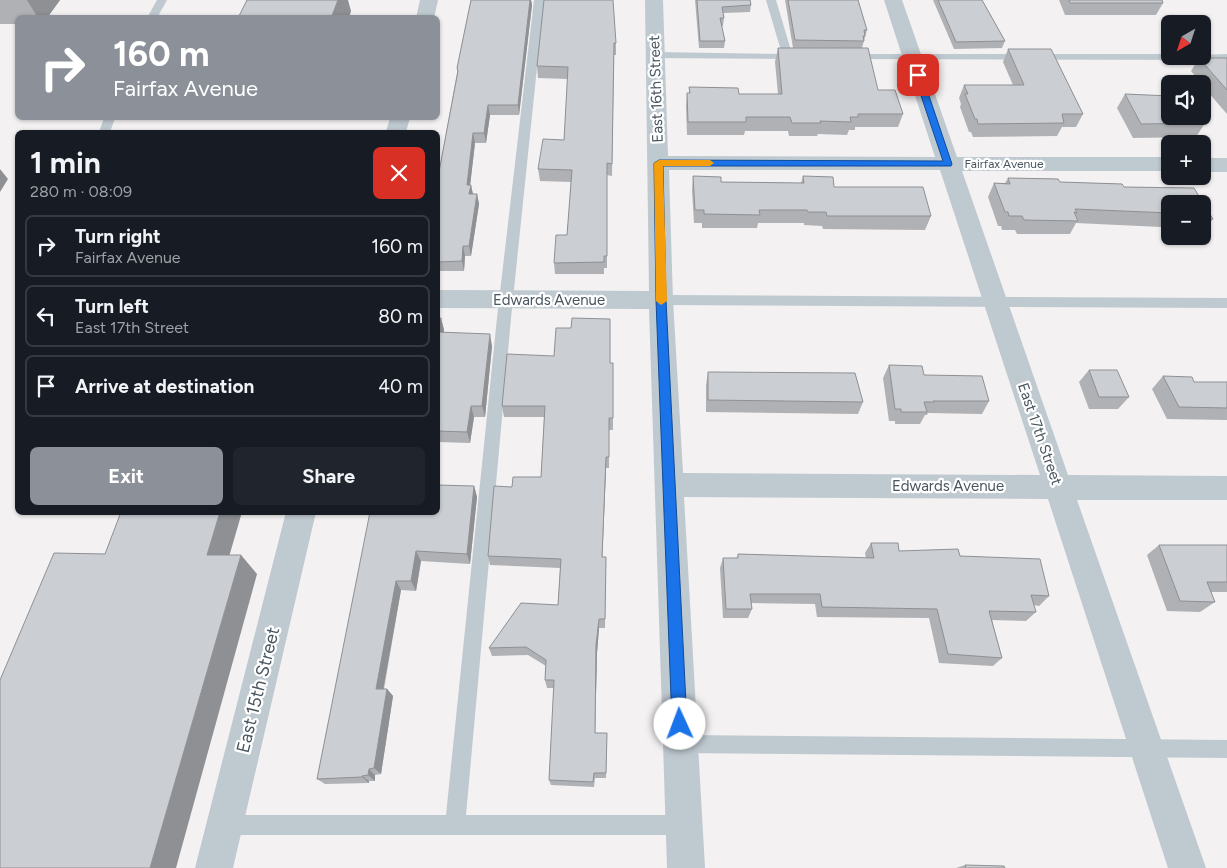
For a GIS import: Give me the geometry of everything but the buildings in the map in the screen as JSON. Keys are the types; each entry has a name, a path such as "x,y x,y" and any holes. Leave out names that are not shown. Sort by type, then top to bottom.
{"street":[{"path":"426,15 430,0"},
{"name":"East 16th Street","path":"654,0 661,300 686,868"},
{"name":"East 17th Street","path":"893,0 1187,868"},
{"name":"Fairfax Avenue","path":"659,163 1161,164"},
{"path":"1211,164 1227,165"},
{"name":"Edwards Avenue","path":"440,300 661,300"},
{"name":"Edwards Avenue","path":"670,485 1227,488"},
{"name":"East 15th Street","path":"214,868 300,515"}],"lane":[{"path":"154,15 162,0"},
{"path":"455,825 506,300 539,0"},
{"path":"772,0 788,57"},
{"path":"655,55 806,57"},
{"path":"834,57 1227,57"},
{"path":"661,300 1227,303"},
{"path":"680,744 1227,749"},
{"path":"224,825 684,826"}],"slow traffic":[{"path":"661,301 659,163 710,163"}],"route":[{"path":"680,724 661,300 659,163 948,164 918,75"}]}
